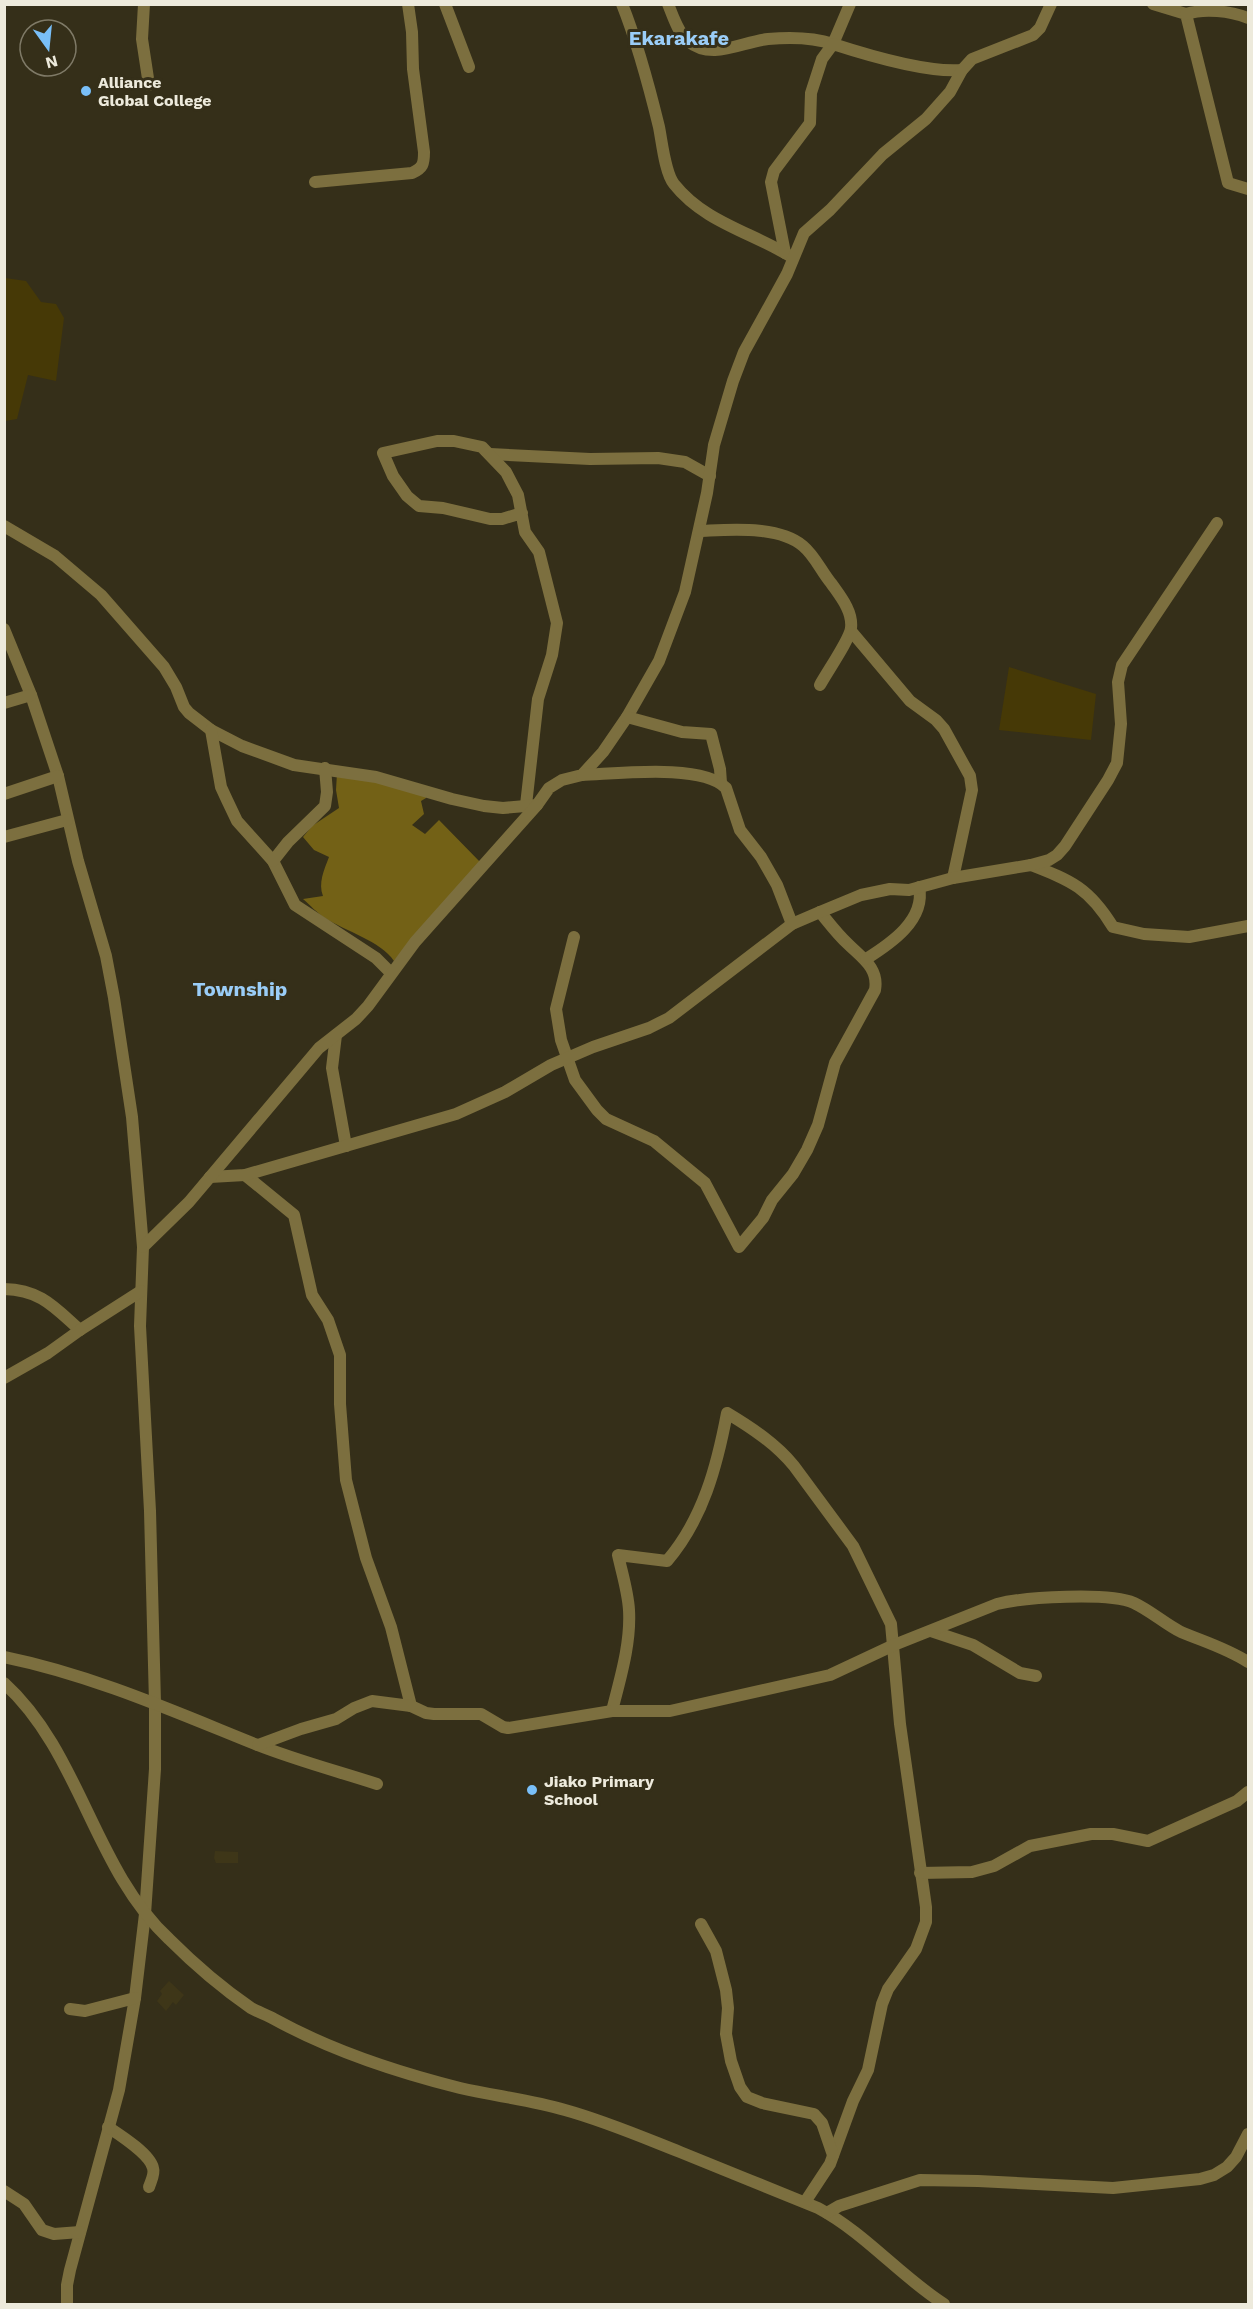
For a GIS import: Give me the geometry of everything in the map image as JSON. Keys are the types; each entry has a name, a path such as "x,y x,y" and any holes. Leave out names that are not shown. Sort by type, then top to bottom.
{"street":[{"path":"144,4 142,39 149,85"},
{"path":"315,182 412,173 420,170 424,164 408,4"},
{"path":"445,4 469,67"},
{"path":"622,4 643,66 673,182 697,205 729,227 752,236 789,256"},
{"path":"668,4 684,37 705,50 720,50 766,39 808,38 902,63 946,70 962,70"},
{"path":"789,256 771,182 774,171 810,123 811,93 822,59 833,44 850,4"},
{"path":"582,775 603,752 627,717 659,661 666,644 685,592 710,476 714,445 744,352 789,256 804,233 830,210 883,154 926,119 950,92 962,70 978,55 1033,35 1040,28 1051,4"},
{"path":"1153,4 1166,10 1186,14 1212,11 1248,18"},
{"path":"1186,14 1228,183 1248,189"},
{"path":"522,513 502,519 490,519 443,508 419,506 407,496 393,476 383,453 437,441 454,441 482,447 512,482 518,495 522,513 525,532 539,552 557,623 552,655 535,715 532,805"},
{"path":"490,454 590,459 665,458 685,462 710,476"},
{"path":"210,1177 245,1175 456,1114 481,1104 551,1065 593,1047 649,1028 669,1018 792,924 861,895 919,887 953,878 1049,860 1065,846 1117,763 1121,724 1118,682 1122,665 1217,523"},
{"path":"4,526 55,556 101,595 164,667 184,707 211,730 242,747 294,765 376,777 484,806 503,808 532,805"},
{"path":"699,531 749,530 782,537 801,545 813,556 847,607 851,620 851,631 820,685"},
{"path":"4,629 31,695 58,777 67,820 106,956 132,1117 143,1247 142,1398 150,1522 155,1702 155,1768 145,1914 135,1998 119,2090 67,2285 67,2304"},
{"path":"851,631 910,700 944,729 970,776 972,790 953,878"},
{"path":"4,703 31,695"},
{"path":"627,717 682,732 711,734 720,769 721,783"},
{"path":"211,730 220,780 237,821 273,861 295,905 360,947 391,973"},
{"path":"273,861 288,842 325,806 327,792 325,768"},
{"path":"143,1247 189,1202 319,1048 356,1019 368,1006 415,942 532,805 556,783 582,775 640,771 690,774 721,783 726,788 737,825 777,885 792,924"},
{"path":"4,794 58,777"},
{"path":"4,837 67,820"},
{"path":"1030,865 1060,877 1087,892 1101,907 1113,927 1144,934 1189,937 1248,926"},
{"path":"866,959 893,940 914,917 921,895 919,887"},
{"path":"574,937 556,1009 566,1059 575,1080 606,1119 654,1141 705,1183 739,1247 763,1218 772,1200 793,1174 807,1150 818,1125 835,1063 877,983 866,959 847,944 820,912"},
{"path":"336,1035 332,1068 346,1146"},
{"path":"245,1175 294,1215 312,1295 328,1320 340,1355 340,1404 348,1488 366,1558 391,1627 411,1706"},
{"path":"4,1289 35,1293 58,1309 80,1330"},
{"path":"4,1378 48,1353 141,1291"},
{"path":"612,1711 622,1670 629,1624 629,1608 618,1555 668,1561 679,1548 700,1511 716,1465 727,1413 755,1430 785,1456 853,1546 889,1618 894,1645 900,1724 926,1916 923,1933 916,1949 888,1989 882,2004 868,2070 853,2102 830,2164 805,2202"},
{"path":"258,1745 336,1719 372,1701 411,1706 434,1714 482,1714 508,1728 612,1711 670,1711 774,1689 838,1672 894,1645 1007,1602 1115,1598 1134,1604 1175,1628 1225,1648 1248,1662"},
{"path":"931,1631 973,1645 1020,1673 1036,1676"},
{"path":"4,1657 98,1682 155,1702 258,1745 377,1784"},
{"path":"4,1683 36,1718 52,1741 105,1849 145,1914 167,1938 225,1989 254,2010 298,2032 356,2056 414,2075 462,2088 549,2106 607,2122 805,2202 848,2226 928,2294 944,2304"},
{"path":"920,1873 972,1872 994,1866 1030,1846 1103,1833 1148,1841 1237,1802 1248,1792"},
{"path":"701,1924 716,1951 726,1990 728,2008 726,2034 731,2061 740,2087 747,2097 762,2103 814,2114 822,2123 833,2155"},
{"path":"70,2009 85,2011 135,1998"},
{"path":"108,2127 125,2138 150,2162 154,2171 149,2187"},
{"path":"827,2213 839,2206 920,2180 1113,2188 1200,2179 1214,2175 1227,2167 1236,2157 1248,2134"},
{"path":"4,2191 24,2204 42,2230 54,2234 80,2232"}],"shaded area":[{"path":"5,278 26,281 41,302 56,304 64,318 56,381 28,375 17,419 5,421"},
{"path":"1009,667 1096,694 1091,740 999,730"},
{"path":"337,773 427,789 426,798 421,801 424,814 412,825 425,834 439,820 481,863 394,961 381,948 325,918 303,899 323,896 321,881 329,857 314,850 303,837 312,826 339,808 336,790"},
{"path":"215,1851 238,1852 238,1863 216,1863"},
{"path":"169,1981 184,1995 176,2005 173,2002 166,2011 157,2001 162,1994 160,1991"}],"place":[{"name":"Alliance Global College","path":"86,91"},
{"name":"Jiako Primary School","path":"532,1790"}],"district":[{"name":"Ekarakafe","path":"679,38"},
{"name":"Township","path":"240,989"}]}
